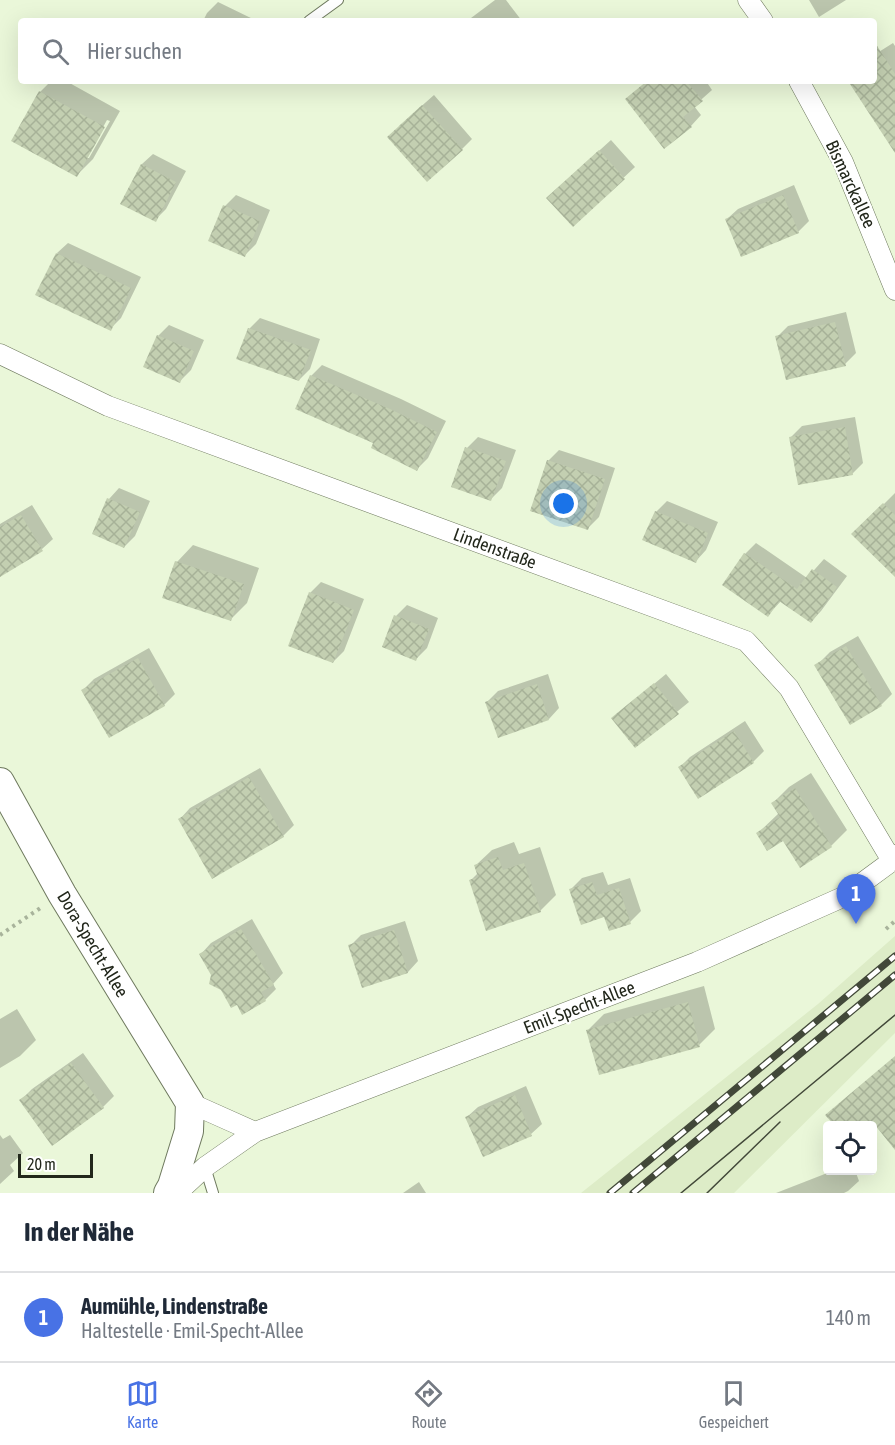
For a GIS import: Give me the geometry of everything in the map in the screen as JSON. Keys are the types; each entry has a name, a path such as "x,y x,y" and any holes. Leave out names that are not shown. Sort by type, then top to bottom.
{"street":[{"path":"748,0 761,18"},
{"name":"Bismarckallee","path":"801,84 843,162 895,290"},
{"name":"Lindenstraße","path":"0,354 108,406 746,641 789,688 894,858"},
{"name":"Dora-Specht-Allee","path":"0,782 62,894 190,1103"},
{"name":"Emil-Specht-Allee","path":"177,1193 205,1167 255,1131 697,962 843,897 894,858"},
{"path":"168,1193 189,1131 190,1103 255,1131"}],"lane":[{"path":"313,18 338,0"},
{"path":"205,1167 213,1193"}],"path":[{"path":"0,935 62,894"},
{"path":"886,929 895,921"}],"shaded area":[{"path":"895,936 895,1033 734,1193 581,1193 818,1004"}],"building":[{"path":"877,46 895,74 895,153 850,84 877,84"},
{"path":"643,84 689,84 703,101 683,117 692,127 664,149 625,99"},
{"path":"39,91 105,127 77,177 11,141"},
{"path":"422,105 463,150 427,182 387,137"},
{"path":"599,150 625,179 573,227 546,198"},
{"path":"141,164 176,182 156,222 120,204"},
{"path":"783,195 799,233 741,257 725,219"},
{"path":"223,205 260,221 245,257 208,241"},
{"path":"56,253 131,288 111,331 35,295"},
{"path":"835,322 846,366 786,380 775,336"},
{"path":"248,328 311,350 299,381 236,359"},
{"path":"157,335 194,351 180,383 143,367"},
{"path":"310,375 437,432 417,471 371,448 373,443 295,409"},
{"path":"845,427 853,475 798,485 789,437"},
{"path":"465,447 506,461 491,501 451,487"},
{"path":"547,460 605,479 588,530 530,511"},
{"path":"107,498 140,512 124,548 92,534"},
{"path":"883,503 895,515 895,577 851,534"},
{"path":"655,511 708,533 696,563 642,540"},
{"path":"21,515 43,551 0,577 0,527"},
{"path":"744,553 797,589 812,569 837,587 811,623 779,601 768,617 722,585"},
{"path":"175,561 244,584 231,621 162,598"},
{"path":"309,592 354,610 333,663 288,646"},
{"path":"394,615 429,629 416,661 382,647"},
{"path":"846,646 882,706 850,725 814,665"},
{"path":"138,658 165,706 109,738 81,690"},
{"path":"654,683 679,714 635,748 611,718"},
{"path":"537,684 549,720 498,738 485,702"},
{"path":"734,731 754,763 698,799 678,767"},
{"path":"249,777 284,837 212,879 178,819"},
{"path":"795,788 832,847 800,868 783,841 767,851 756,833 780,817 771,803"},
{"path":"498,857 503,870 524,863 541,912 486,931 469,880 478,877 474,865"},
{"path":"592,882 597,895 619,888 631,924 609,931 604,917 581,925 569,889"},
{"path":"241,929 274,985 261,992 266,1001 242,1015 237,1005 231,1008 221,990 209,984 211,975 199,954"},
{"path":"394,930 408,973 362,988 348,945"},
{"path":"688,1002 700,1047 599,1075 586,1030"},
{"path":"895,1056 895,1150 877,1128 877,1121 830,1121 825,1115"},
{"path":"71,1063 104,1108 52,1146 19,1100"},
{"path":"515,1095 532,1136 483,1157 465,1117"}],"tram line":[{"path":"681,1193 895,1015"},
{"path":"707,1193 780,1122"}],"railway":[{"path":"610,1193 895,956"},
{"path":"633,1193 895,975"}],"place":[{"name":"Aumühle, Lindenstraße","path":"856,924"}]}
